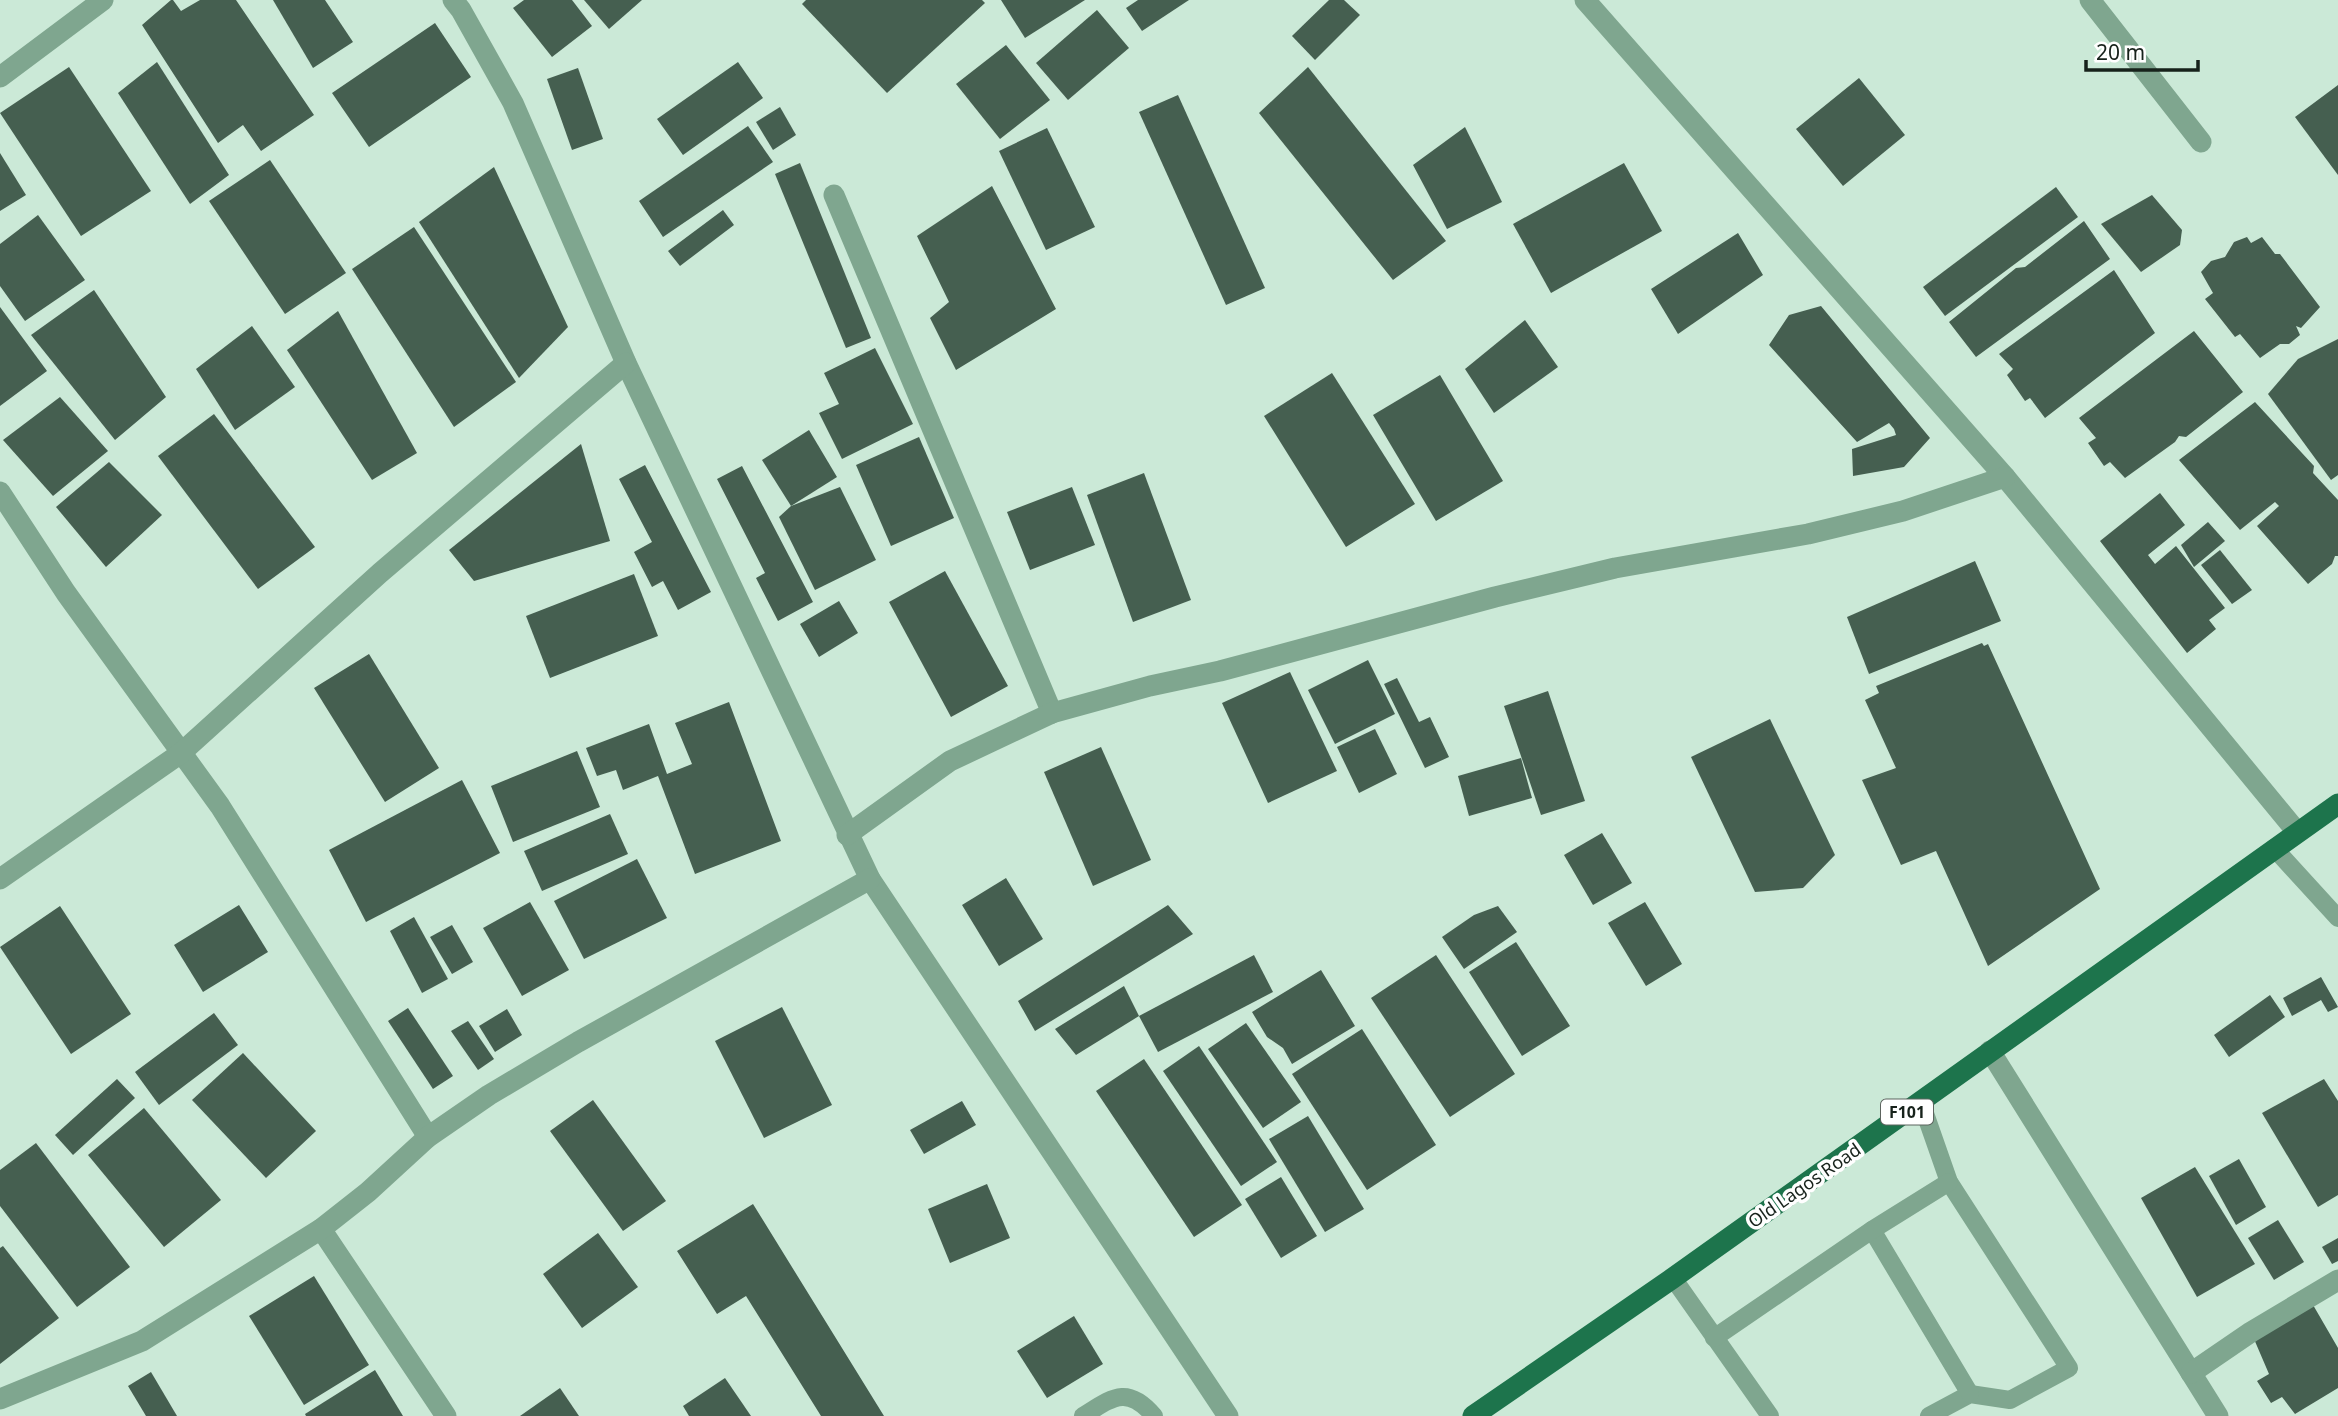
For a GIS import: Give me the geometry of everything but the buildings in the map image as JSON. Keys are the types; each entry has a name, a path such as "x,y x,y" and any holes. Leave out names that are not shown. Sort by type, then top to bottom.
{"main road":[{"name":"Old Lagos Road","path":"1473,1416 1921,1102 2338,804"}],"street":[{"path":"0,77 103,0"},
{"path":"1585,0 2005,477 2297,832"},
{"path":"2090,0 2201,142"},
{"path":"462,3 513,103 626,363 870,879 1228,1416"},
{"path":"834,195 1052,713"},
{"path":"0,879 181,753 421,537 626,363"},
{"path":"847,835 950,761 1052,713 1150,685 1220,671 1494,597 1615,568 1808,534 1903,511 2005,477"},
{"path":"0,492 66,593 227,817 428,1137"},
{"path":"0,1399 142,1341 321,1229 368,1192 428,1137 489,1095 578,1042 870,879"},
{"path":"1990,1051 2218,1416"},
{"path":"321,1229 446,1416"},
{"path":"2191,1373 2251,1332 2338,1280"}],"lane":[{"path":"2274,848 2338,918"},
{"path":"1921,1102 1949,1182 2069,1368 2010,1400 1970,1394 1929,1416"},
{"path":"1714,1338 1872,1230 1949,1182"},
{"path":"1872,1230 1970,1394"},
{"path":"1672,1278 1770,1416"},
{"path":"1083,1416 1113,1397 1125,1396 1138,1402 1154,1416"}]}
